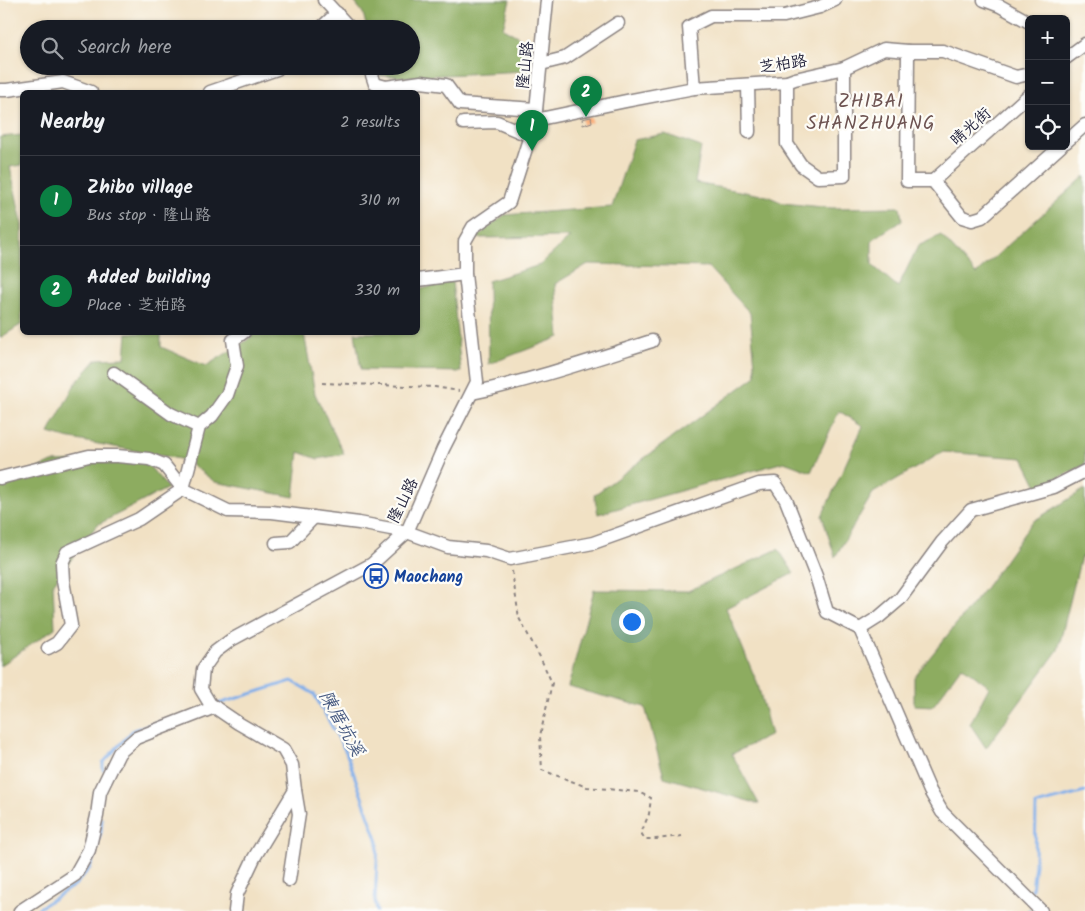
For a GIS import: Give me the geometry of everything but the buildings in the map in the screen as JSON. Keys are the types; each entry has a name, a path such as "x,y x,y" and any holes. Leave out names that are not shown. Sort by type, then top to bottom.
{"street":[{"path":"324,0 343,20"},
{"name":"隆山路","path":"213,706 201,689 203,669 215,652 231,640 372,564 407,532 443,450 477,382 465,274 466,241 473,227 509,202 536,115 547,0"},
{"path":"694,88 689,27 711,16 784,16 835,0"},
{"path":"984,0 1000,6 1025,20"},
{"path":"330,20 337,13"},
{"path":"541,64 565,58 618,23"},
{"name":"芝柏路","path":"372,75 375,84 386,87 421,82 446,86 460,104 536,115 694,88 787,82 844,68 884,49 943,51 1016,77 1025,75"},
{"path":"908,51 907,181 934,181 962,217 972,220 982,217 1057,150"},
{"path":"787,82 786,144 801,165 818,177 844,176 844,68"},
{"path":"216,90 257,75"},
{"path":"0,90 64,82 86,90"},
{"path":"748,85 749,132"},
{"name":"晴光街","path":"934,181 1025,98"},
{"path":"463,123 497,122 530,136"},
{"path":"1070,138 1085,125"},
{"path":"420,280 465,274"},
{"path":"48,648 58,643 71,625 62,564 68,552 139,519 183,489 199,428 212,416 227,396 237,366 232,336"},
{"path":"472,393 567,369 652,341"},
{"path":"114,374 171,414 199,428"},
{"path":"0,478 89,456 149,459 164,465 183,489 228,512 272,512 359,523 407,532 448,548 486,552 510,559 593,543 759,484 776,483 786,500 816,576 827,612 860,628 930,792 942,812 1041,911"},
{"path":"860,628 880,618 900,599 942,542 972,510 1054,487 1085,472"},
{"path":"276,543 290,542 314,517"},
{"path":"20,911 75,875 89,850 97,816 100,792 119,753 136,738 213,706 238,723 284,749 292,765 299,814 289,880"},
{"path":"235,911 237,894 254,858 295,790"}],"path":[{"path":"322,383 435,388 472,393"},
{"path":"510,559 519,618 552,684 540,736 542,770 587,787 638,792 651,798 649,814 641,833 646,839 682,836"}],"green space":[{"path":"353,0 510,0 503,28 531,44 525,71 404,77 380,75 420,75 420,20 365,20 363,13"},
{"path":"665,134 701,147 695,183 767,196 783,203 832,208 900,207 902,220 872,240 872,265 898,287 918,246 941,235 976,274 1085,176 1085,465 1038,488 1023,458 943,452 873,493 835,557 822,516 863,426 839,411 811,472 784,462 598,514 594,495 756,376 750,313 708,267 588,264 555,284 560,337 489,364 488,281 540,265 570,237 476,238 504,215 612,207 634,140"},
{"path":"20,135 20,165 10,167 20,214 20,325 0,338 0,137"},
{"path":"452,281 461,372 361,370 355,335 420,335 420,289"},
{"path":"127,335 161,335 161,347 206,366 253,335 304,335 315,394 344,454 318,459 299,452 294,497 215,482 185,460 66,438 49,433 75,384 97,359 125,358"},
{"path":"144,460 168,488 97,525 53,584 55,628 0,666 0,488 52,462"},
{"path":"1085,489 1085,555 1081,557 1058,650 986,748 970,724 989,687 962,666 933,706 914,705 914,677 986,587 1032,522"},
{"path":"778,549 794,573 726,608 758,685 771,735 732,754 759,804 664,777 645,707 568,687 594,590 688,591"}],"waterway":[{"name":"陳厝坑溪","path":"218,704 292,681 314,694 346,752 378,842 375,901 377,911"},
{"name":"陳厝坑溪","path":"103,770 103,763 133,730 166,720"},
{"name":"陳厝坑溪","path":"1032,890 1035,864 1036,805 1085,792"},
{"name":"陳厝坑溪","path":"34,911 75,885 90,868 101,832 102,819"}],"place":[{"name":"Added building","path":"586,117"},
{"name":"Zhibo village","path":"532,151"},
{"name":"Maochang","path":"376,576"}],"district":[{"name":"ZHIBAI SHANZHUANG","path":"871,111"}]}
